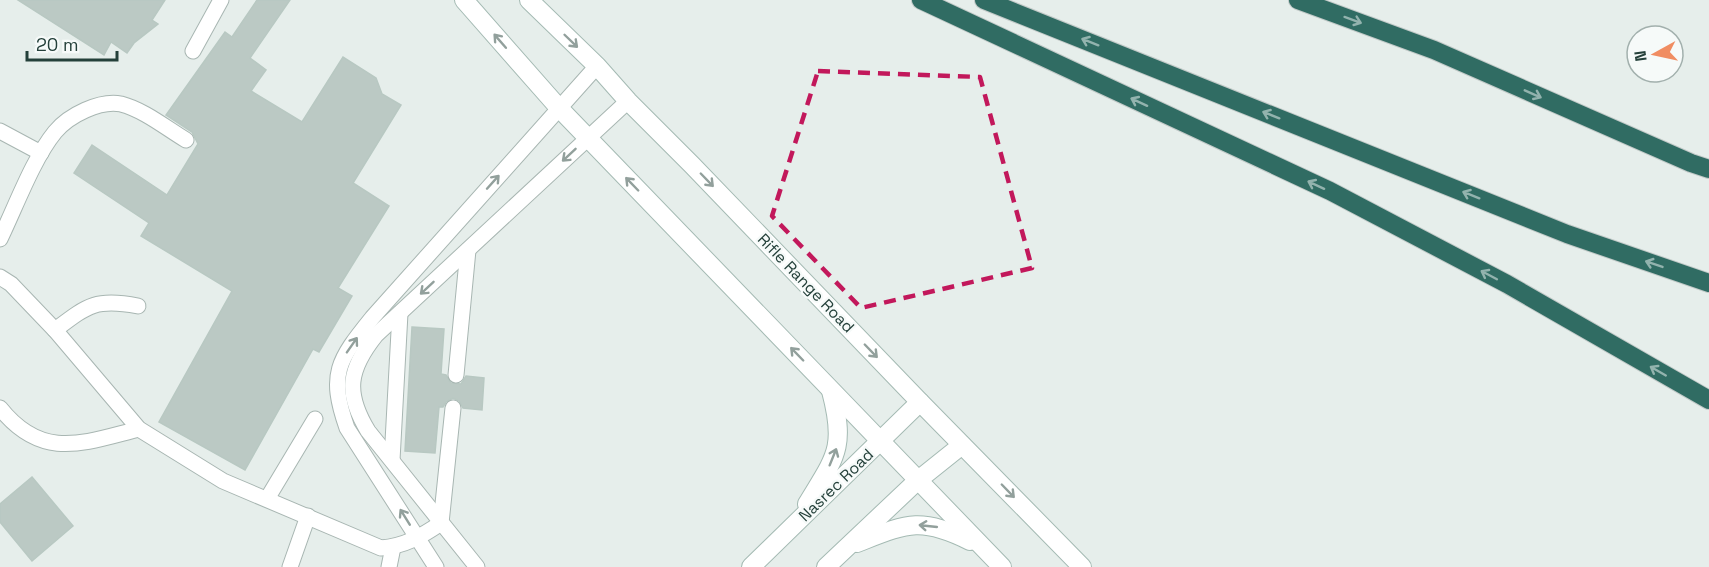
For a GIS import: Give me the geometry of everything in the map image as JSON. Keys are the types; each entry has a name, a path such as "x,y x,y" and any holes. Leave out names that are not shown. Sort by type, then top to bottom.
{"highway":[{"path":"921,0 1330,191 1507,284 1709,400"},
{"path":"984,0 1567,234 1709,283"},
{"path":"1298,0 1434,50 1709,169"}],"main road":[{"path":"464,0 559,108 1002,567"},
{"name":"Rifle Range Road","path":"529,0 597,66 628,101 1082,567"},
{"path":"794,526 828,471 838,445 838,421 831,389"},
{"name":"Nasrec Road","path":"752,567 920,402"},
{"path":"826,567 917,481 962,445"},
{"path":"847,547 891,530 918,525 948,530 982,547"}],"lane":[{"path":"193,51 221,0"},
{"path":"436,567 347,428 340,407 337,386 339,367 348,350 372,318 597,66"},
{"path":"477,567 368,431 357,413 353,398 354,370 366,347 376,335 628,101"},
{"path":"0,239 41,153 56,130 86,110 107,104 120,104 134,109 186,141"},
{"path":"0,131 41,153"},
{"path":"464,214 486,231"},
{"path":"456,375 468,250"},
{"path":"0,277 11,285 55,330 139,429 223,481 381,548 393,547 418,539 441,523 453,408"},
{"path":"55,330 91,305 110,301 138,306"},
{"path":"392,460 400,313"},
{"path":"0,408 8,418 40,441 61,444 85,442 139,429"},
{"path":"267,499 315,419"},
{"path":"290,567 308,516"},
{"path":"389,567 393,547"}],"highlighted area":[{"path":"818,71 980,77 1032,268 861,308 772,216"}],"building":[{"path":"18,0 165,0 152,20 158,24 134,43 127,53 111,42 104,55"},
{"path":"257,0 290,0 250,58 266,70 251,91 302,122 343,57 376,78 382,94 401,105 353,183 389,206 338,288 352,296 319,352 313,349 245,470 159,422 232,291 141,236 149,223 74,173 92,145 167,195 198,144 192,132 166,115 225,32 232,37"},
{"path":"412,327 444,329 441,374 446,375 451,383 461,384 466,376 484,378 482,410 463,408 459,401 453,398 443,407 439,407 435,453 405,451"},
{"path":"32,477 73,526 32,561 0,522 0,504"}]}
